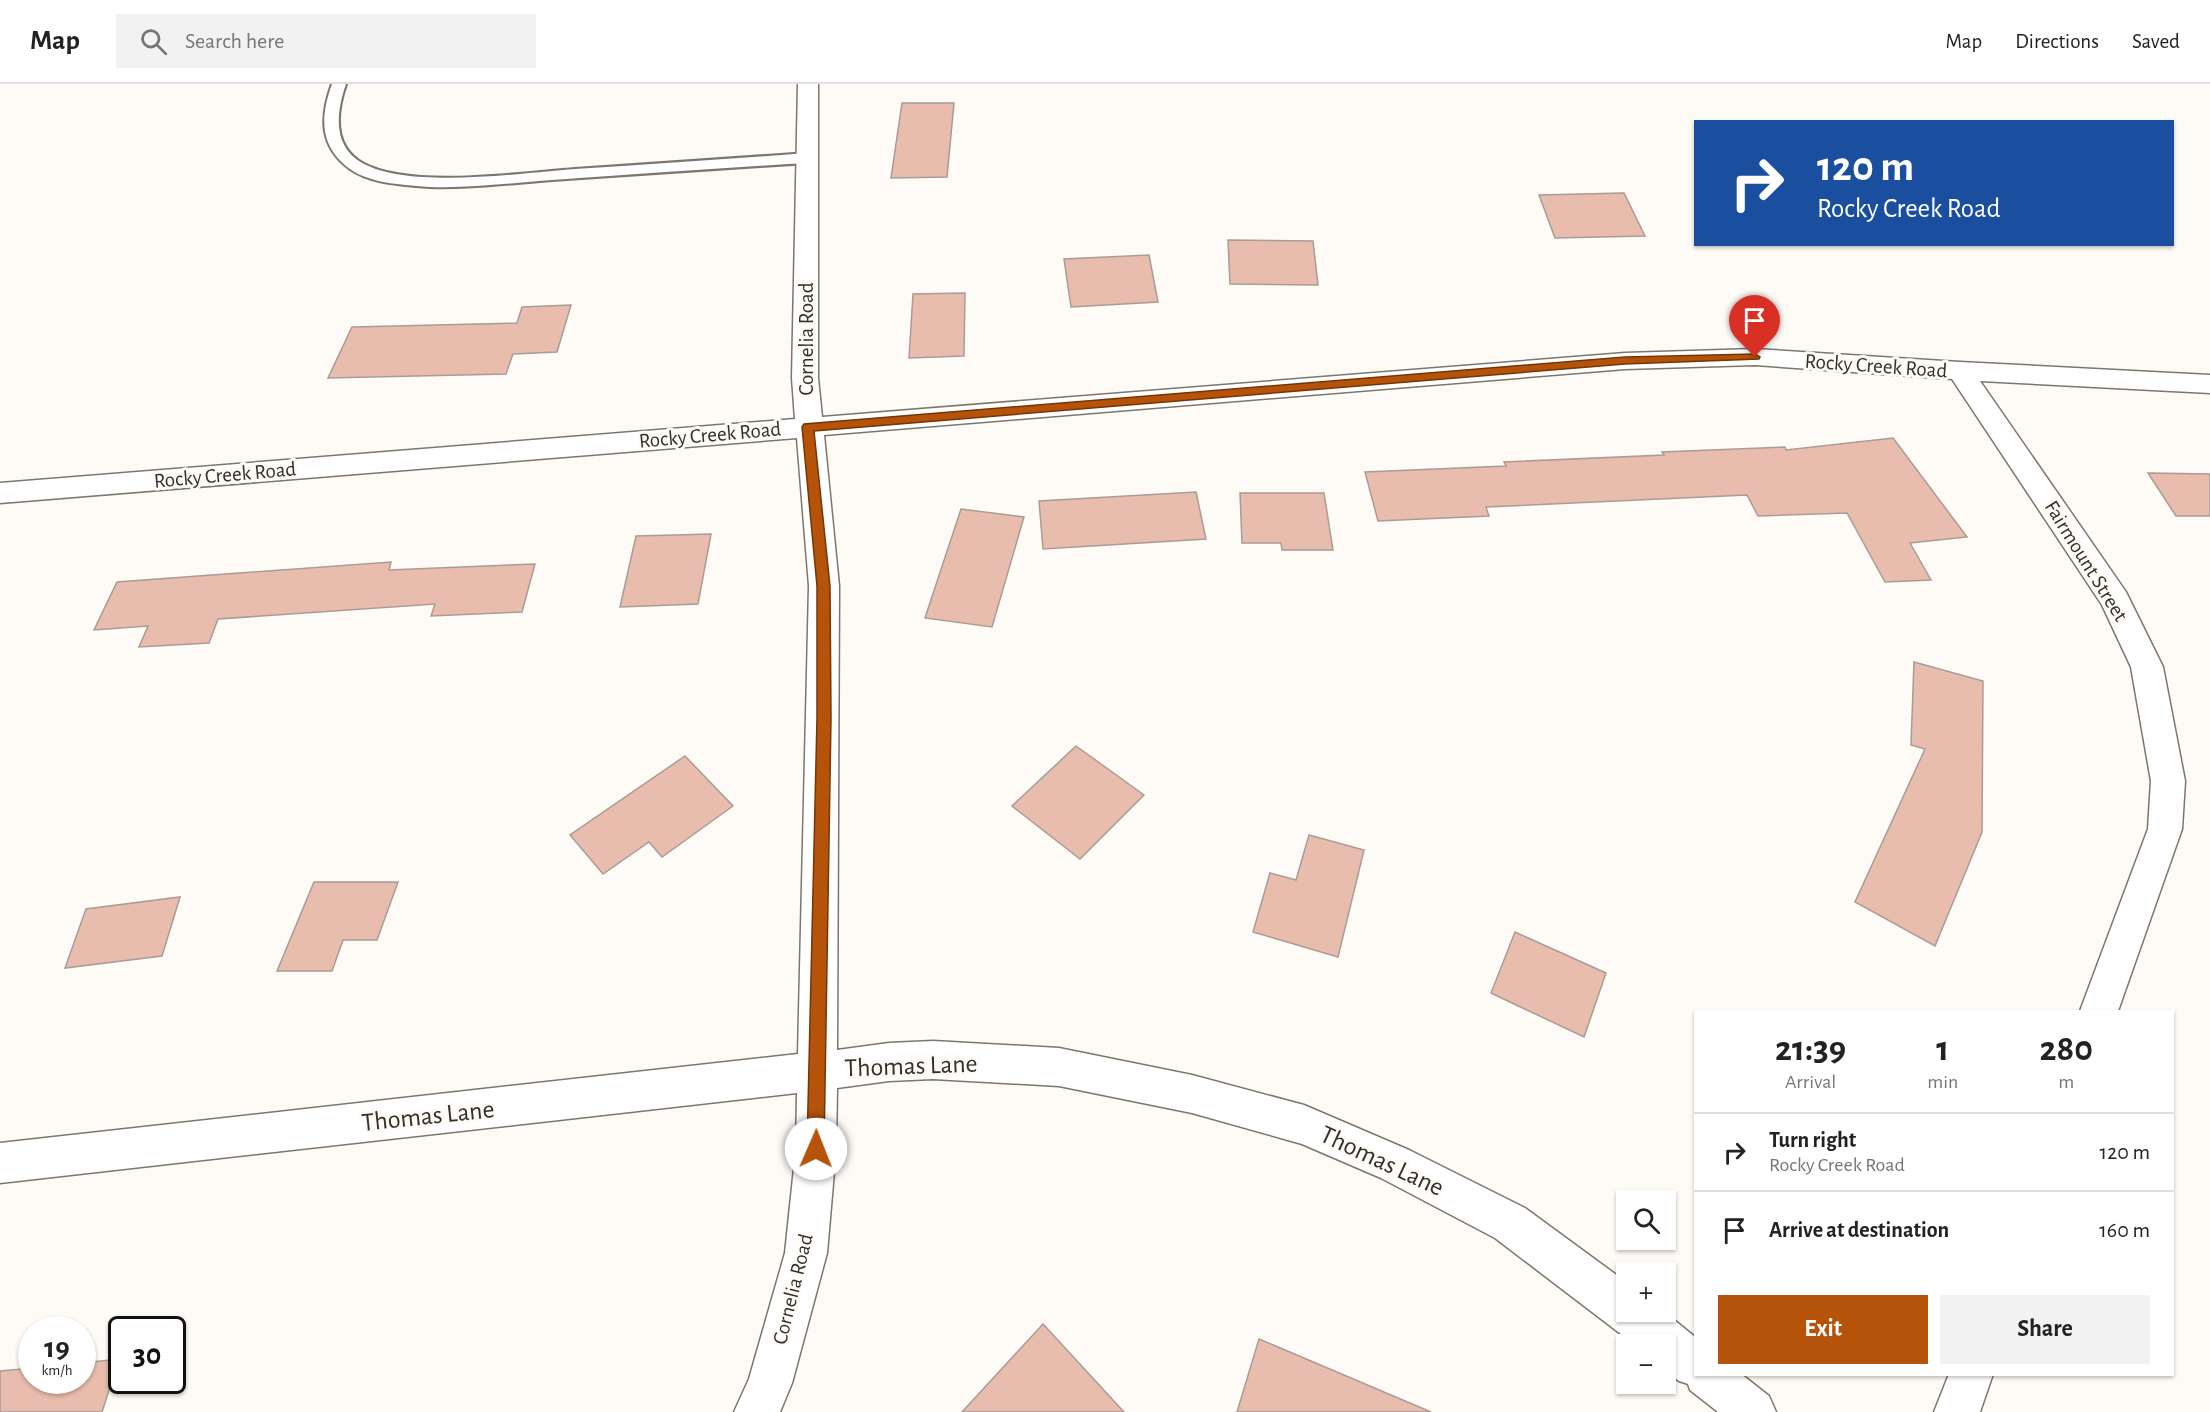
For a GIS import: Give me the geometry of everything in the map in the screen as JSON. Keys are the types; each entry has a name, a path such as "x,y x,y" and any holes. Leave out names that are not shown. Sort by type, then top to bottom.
{"street":[{"name":"Cornelia Road","path":"756,1412 770,1383 806,1253 816,1149 824,586 805,378 808,84"},
{"name":"Rocky Creek Road","path":"0,493 1682,358 1755,357 1960,372 2210,384"},
{"name":"Fairmount Street","path":"1960,372 2115,600 2147,667 2168,781 2165,829 2099,1010"},
{"name":"Thomas Lane","path":"0,1163 889,1062 933,1060 1059,1067 1192,1094 1304,1125 1395,1164 1510,1223 1616,1302"},
{"name":"Thomas Lane","path":"1642,1322 1694,1364"},
{"path":"1708,1376 1753,1412"},
{"path":"1957,1412 1970,1376"}],"lane":[{"path":"339,84 332,103 330,125 336,145 356,166 382,177 394,179 418,182 483,180 807,158"}],"building":[{"path":"902,103 954,103 947,177 891,178"},
{"path":"1624,193 1645,236 1555,238 1539,195"},
{"path":"1228,240 1313,241 1318,285 1230,284"},
{"path":"1149,255 1158,302 1071,307 1064,259"},
{"path":"965,293 964,356 909,358 913,294"},
{"path":"571,305 557,352 513,354 506,374 328,378 352,327 517,323 522,307"},
{"path":"1893,438 1967,537 1910,543 1931,580 1885,582 1847,513 1758,516 1747,495 1486,507 1489,516 1378,521 1365,472 1506,466 1504,462 1664,455 1662,452 1785,447 1786,450"},
{"path":"2148,473 2210,474 2210,516 2176,516"},
{"path":"1196,492 1206,539 1043,549 1039,501"},
{"path":"1240,493 1324,493 1333,550 1282,550 1281,543 1242,543"},
{"path":"961,509 1024,517 992,627 925,618"},
{"path":"711,534 698,604 620,607 636,536"},
{"path":"391,562 389,570 535,564 522,612 431,616 435,604 218,619 209,643 139,647 148,626 94,630 117,582"},
{"path":"1914,662 1983,681 1982,832 1935,946 1855,902 1925,749 1911,745"},
{"path":"1076,746 1144,795 1080,859 1012,806"},
{"path":"685,756 733,806 662,857 649,842 603,874 570,835"},
{"path":"1309,835 1364,850 1338,957 1253,932 1270,873 1296,880"},
{"path":"314,882 398,882 377,940 343,940 332,971 277,971"},
{"path":"180,897 162,956 65,968 86,909"},
{"path":"1515,932 1606,973 1584,1037 1491,993"},
{"path":"1043,1324 1124,1412 962,1412"},
{"path":"1259,1339 1431,1412 1237,1412"},
{"path":"108,1360 108,1393 102,1412 0,1412 0,1371 18,1369 18,1394 96,1394 96,1361"}],"route":[{"path":"816,1149 824,718 824,586 808,427 1625,361 1693,357 1755,357"}]}
